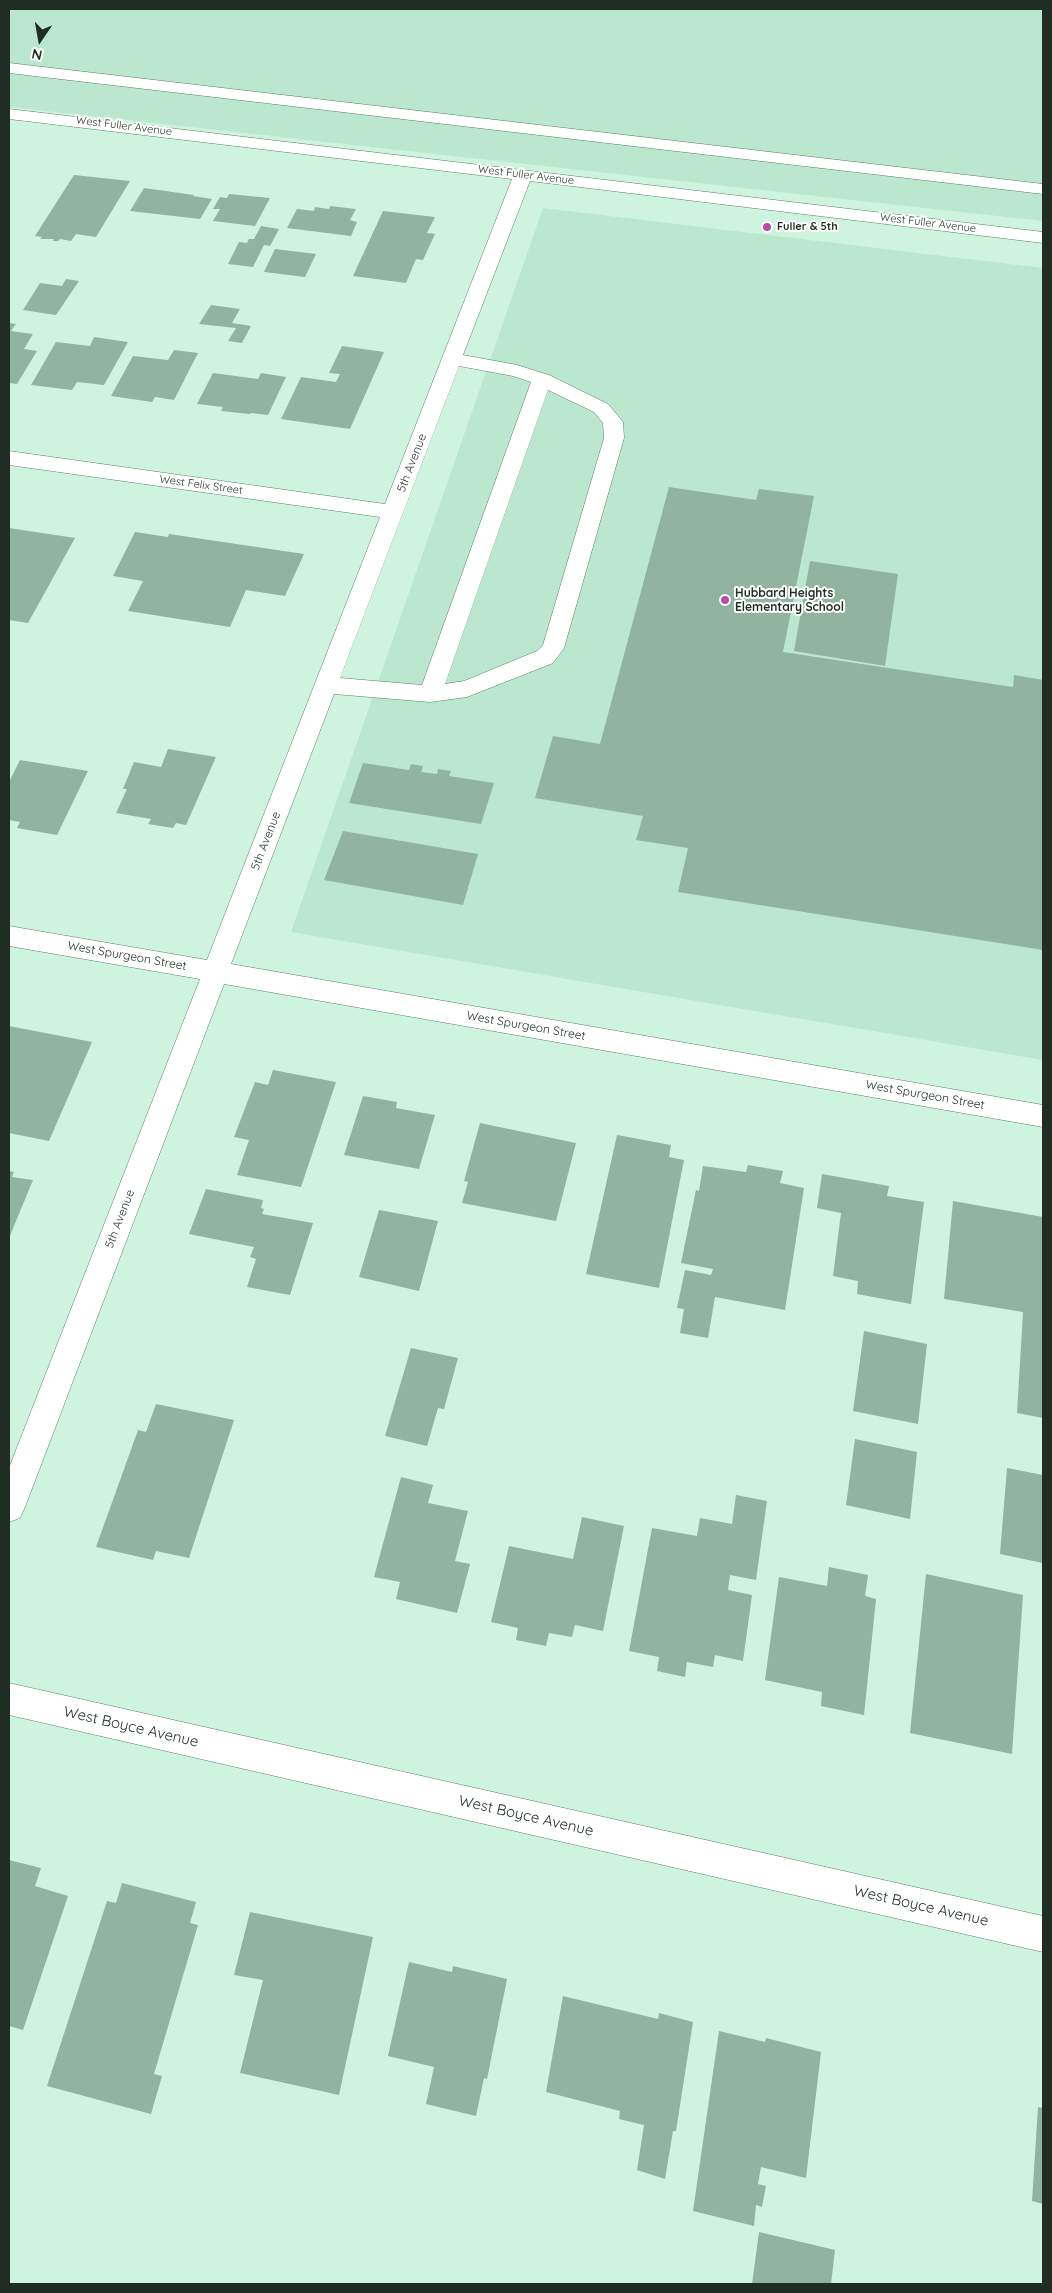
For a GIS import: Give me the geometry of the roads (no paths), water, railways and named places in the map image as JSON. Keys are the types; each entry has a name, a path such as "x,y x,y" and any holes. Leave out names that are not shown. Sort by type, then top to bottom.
{"street":[{"path":"9,68 1043,189"},
{"name":"West Fuller Avenue","path":"9,114 1043,237"},
{"name":"5th Avenue","path":"9,1507 523,175"},
{"path":"326,685 430,694 466,689 545,657 553,648 614,438 612,422 601,408 542,379 517,371 452,359"},
{"path":"430,694 542,379"},
{"name":"West Felix Street","path":"9,458 393,512"},
{"name":"West Spurgeon Street","path":"9,936 1043,1116"},
{"name":"West Boyce Avenue","path":"9,1699 1043,1934"}],"place":[{"name":"Fuller & 5th","path":"767,227"},
{"name":"Hubbard Heights Elementary School","path":"725,600"}]}
